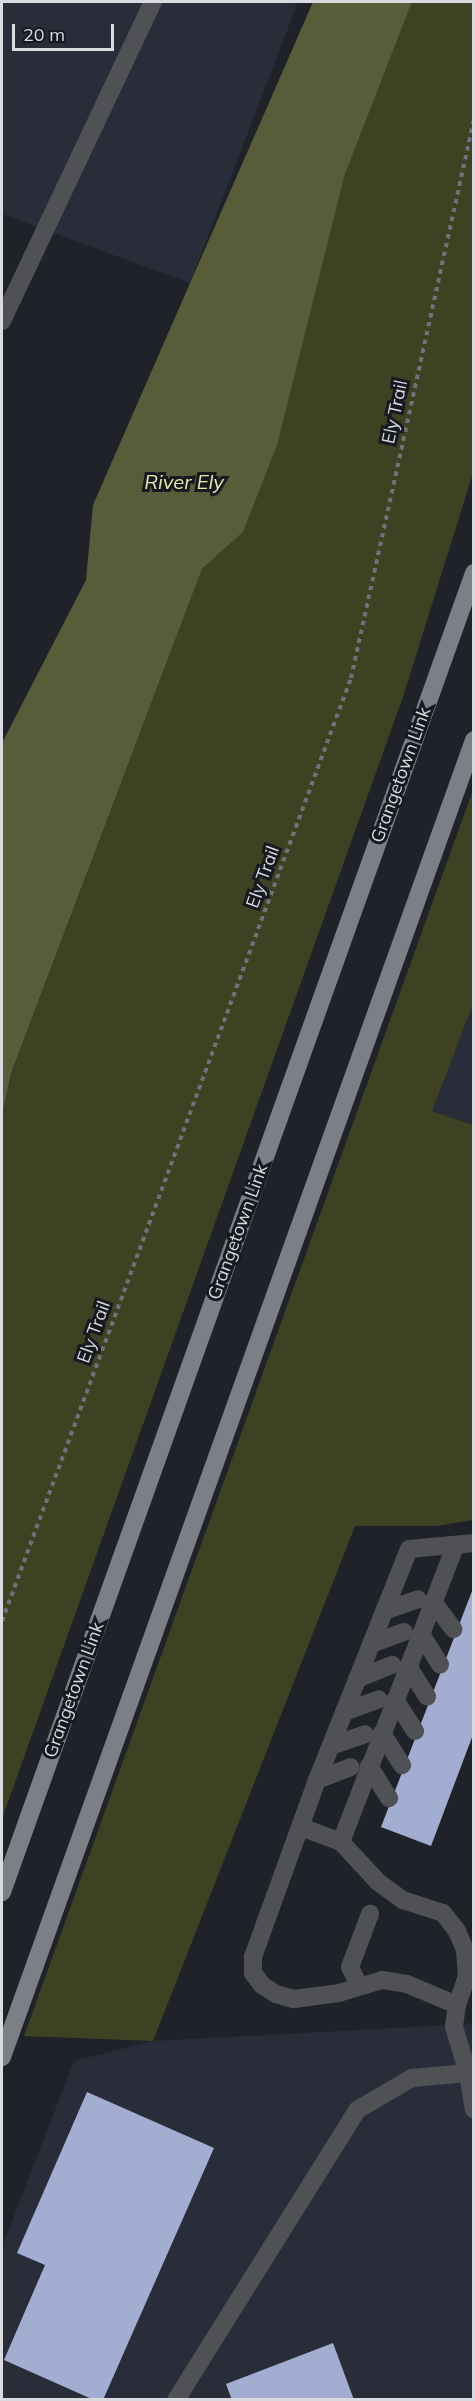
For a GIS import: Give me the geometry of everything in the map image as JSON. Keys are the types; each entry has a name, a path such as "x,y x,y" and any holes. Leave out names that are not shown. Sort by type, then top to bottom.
{"main road":[{"name":"Grangetown Link","path":"2,1892 474,573"},
{"path":"2,2057 474,740"}],"street":[{"path":"2,321 153,2"},
{"path":"456,2005 407,1984 382,1980 339,1993 294,1999 276,1994 253,1973 253,1957 330,1746 409,1549 455,1546 474,1542"},
{"path":"341,1842 360,1767 373,1733 426,1600 455,1546"},
{"path":"384,1611 426,1600"},
{"path":"426,1600 453,1629"},
{"path":"371,1644 413,1633"},
{"path":"413,1633 440,1664"},
{"path":"357,1679 400,1666"},
{"path":"400,1666 427,1697"},
{"path":"344,1712 387,1700"},
{"path":"387,1700 415,1731"},
{"path":"330,1746 373,1733"},
{"path":"373,1733 402,1765"},
{"path":"317,1780 360,1767"},
{"path":"360,1767 389,1798"},
{"path":"301,1827 341,1842 378,1882 404,1900 443,1913 457,1930 465,1950 467,1976 456,2005 454,2027 468,2073 474,2110"},
{"path":"359,1986 350,1967 370,1914"},
{"path":"176,2400 357,2110 412,2078 468,2073"}],"path":[{"name":"Ely Trail","path":"2,1621 351,678 474,119"}],"shaded area":[{"path":"2,2 298,2 190,283 2,214"},
{"path":"412,2 473,2 473,473 404,694 2,1819 2,1116 11,1075 202,569 243,532 344,177"},
{"path":"473,790 473,1004 432,1111 473,1125 473,1520 437,1526 355,1526 153,2041 24,2036"},
{"path":"473,994 473,1125 432,1111"},
{"path":"473,2024 473,2399 2,2399 2,2247 74,2061 153,2041"}],"water":[{"name":"River Ely","path":"313,2 412,2 344,177 277,445 243,532 202,569 11,1074 2,1116 2,743 86,580 93,505"}],"building":[{"path":"474,1586 474,1732 431,1846 381,1827"},
{"path":"87,2092 214,2148 103,2400 94,2400 4,2360 45,2265 17,2253"},
{"path":"333,2343 354,2400 232,2400 226,2384"}]}
